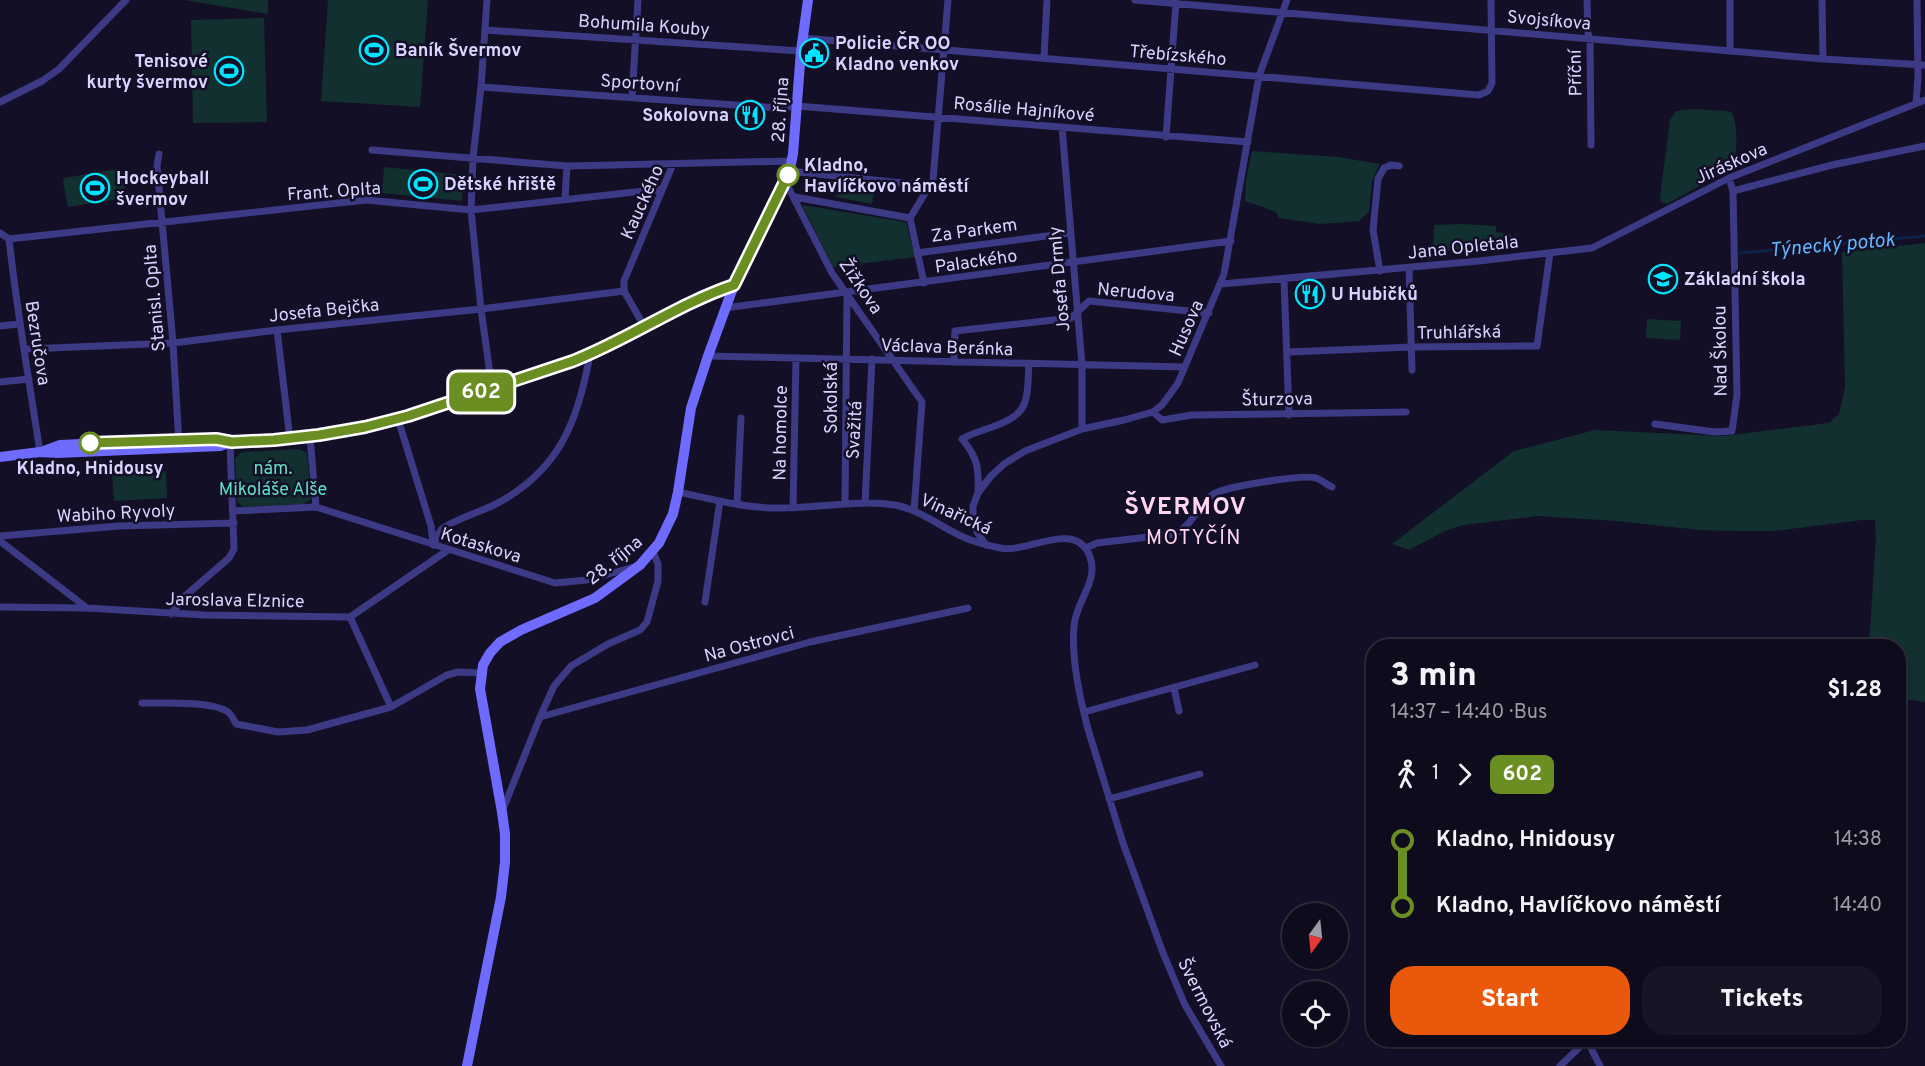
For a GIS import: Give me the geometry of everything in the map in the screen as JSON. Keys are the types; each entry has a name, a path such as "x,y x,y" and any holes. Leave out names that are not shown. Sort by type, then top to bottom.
{"main road":[{"name":"28. října","path":"481,673 490,652 500,642 521,630 595,598 640,565 653,552 665,534 678,492 691,408 708,356 734,285 789,171 808,0"},
{"path":"0,457 40,452 60,445 178,444 220,439 231,443 290,439 398,419 590,354 703,295 734,285"},
{"path":"467,1066 506,862 502,812 480,689 481,673"}],"street":[{"path":"0,102 42,81 59,69 126,0"},
{"path":"487,0 473,158 471,210 492,388"},
{"path":"632,97 638,0"},
{"path":"924,283 910,218 933,180 948,0"},
{"path":"1044,58 1047,0"},
{"name":"Svojsíkova","path":"1135,0 1823,59 1925,65"},
{"name":"Husova","path":"1153,412 1171,394 1221,285 1231,241 1259,76 1287,0"},
{"path":"1491,0 1491,30"},
{"name":"Příční","path":"1587,0 1590,39 1591,145"},
{"path":"1730,0 1730,51"},
{"path":"1822,0 1823,59"},
{"path":"1916,103 1917,0"},
{"path":"1166,137 1176,2"},
{"name":"Bohumila Kouby","path":"485,30 801,51"},
{"name":"Třebízského","path":"803,38 1479,95 1488,92 1492,87 1491,30"},
{"name":"Sportovní","path":"481,87 779,108 797,106"},
{"name":"Jiráskova","path":"1550,253 1584,250 1603,244 1729,178 1925,100"},
{"name":"Rosálie Hajníkové","path":"797,106 1248,142"},
{"name":"Josefa Drmly","path":"1062,127 1069,232 1082,365 1082,429"},
{"path":"1729,178 1733,191 1832,165 1925,147"},
{"path":"372,150 473,158 483,161 567,166 673,164"},
{"name":"Stanisl. Oplta","path":"159,154 157,166 173,343 178,444"},
{"name":"Kauckého","path":"624,291 624,281 673,164 789,171 930,186"},
{"path":"1380,271 1373,230 1377,178 1384,168 1391,165 1399,166"},
{"path":"566,200 567,166"},
{"name":"Žižkova","path":"789,171 795,197 804,220 827,263 922,402 914,511"},
{"name":"Frant. Oplta","path":"9,239 366,200 471,210 662,189"},
{"name":"Nad Školou","path":"1654,423 1715,432 1732,431 1737,395 1733,191"},
{"path":"795,197 910,218"},
{"name":"Za Parkem","path":"917,253 1069,232"},
{"path":"0,233 9,239"},
{"name":"Bezručova","path":"9,239 19,324 26,349 40,452"},
{"name":"Palackého","path":"725,308 1231,241"},
{"name":"Jana Opletala","path":"1221,285 1550,253"},
{"name":"Truhlářská","path":"1288,352 1412,347 1537,346 1550,253"},
{"path":"1408,268 1412,370"},
{"path":"1284,280 1289,415"},
{"path":"624,291 644,326"},
{"name":"Josefa Bejčka","path":"26,349 173,343 624,291"},
{"name":"Sokolská","path":"845,504 847,292"},
{"name":"Nerudova","path":"954,362 955,331 1071,318 1089,301 1209,313"},
{"path":"0,326 19,324"},
{"path":"277,330 290,439"},
{"path":"433,545 441,529 494,505 515,492 547,463 565,436 579,404 590,354"},
{"name":"Václava Beránka","path":"708,356 1185,367"},
{"name":"Na homolce","path":"793,508 796,358"},
{"name":"Svažitá","path":"865,502 872,360"},
{"path":"978,493 976,458 962,439 1009,420 1022,410 1026,397 1029,364"},
{"path":"0,382 29,379"},
{"path":"986,545 977,532 973,520 973,506 978,493 1004,464 1025,451 1082,429 1153,412"},
{"name":"Šturzova","path":"1153,412 1161,420 1192,415 1406,412"},
{"path":"737,504 741,418"},
{"path":"398,419 431,526 433,545"},
{"path":"233,511 315,507 310,437"},
{"path":"171,614 184,596 229,558 234,544 231,443"},
{"path":"1200,774 1109,799 1084,712 1075,655 1074,626 1079,604 1092,577 1091,558 1086,548 1097,543 1174,534 1184,530 1212,494 1233,488 1285,478 1316,478 1332,487"},
{"name":"Vinařická","path":"678,492 760,507 793,508 865,502 897,506 914,511 960,536 1002,549 1016,549 1063,538 1073,539 1082,543 1086,548"},
{"path":"705,602 720,501"},
{"name":"Kotaskova","path":"315,507 555,583 587,580 640,565"},
{"name":"Wabiho Ryvoly","path":"0,536 119,526 234,523"},
{"path":"0,541 87,608"},
{"path":"391,707 350,617 448,550"},
{"path":"502,812 554,686 571,666 645,626 651,612 658,581 658,564 653,552"},
{"name":"Jaroslava Elznice","path":"0,607 87,608 171,614 350,617"},
{"name":"Na Ostrovci","path":"540,717 810,642 968,608"},
{"path":"1084,712 1256,665"},
{"path":"142,703 218,707 230,713 236,724 278,732 307,730 391,707 447,675 458,672 481,673"},
{"path":"1174,688 1179,711"},
{"name":"Švermovská","path":"1109,799 1163,953 1185,1005 1221,1066"},
{"path":"1560,1066 1580,1047"},
{"path":"1590,1047 1600,1066"}],"green space":[{"path":"185,0 268,0 268,14"},
{"name":"Baník Švermov","path":"328,0 428,0 420,107 321,101"},
{"name":"Tenisové kurty švermov","path":"264,18 267,122 193,123 191,20"},
{"path":"1695,109 1732,113 1736,133 1734,167 1667,204 1660,201 1660,197 1670,120 1676,111"},
{"path":"1252,151 1337,157 1380,164 1372,181 1369,212 1359,221 1321,224 1279,218 1276,212 1245,201"},
{"name":"Dětské hřiště","path":"384,167 464,175 462,201 382,193"},
{"name":"Hockeyball švermov","path":"119,169 124,172 126,198 68,207 64,178"},
{"path":"839,180 875,184 872,204 836,197"},
{"path":"802,205 906,222 915,257 833,267"},
{"path":"1434,225 1496,226 1496,232 1511,234 1509,243 1497,241 1498,250 1433,251"},
{"path":"1925,243 1925,702 1906,699 1906,639 1869,639 1875,520 1773,531 1735,531 1538,516 1463,525 1445,531 1409,550 1392,544 1514,451 1595,430 1723,436 1829,423 1839,414 1845,387 1842,252"},
{"path":"1647,319 1681,321 1680,340 1646,338"},
{"name":"nám. Mikoláše Alše","path":"300,449 307,453 311,499 304,504 243,507 237,502 235,458 242,452"},
{"path":"166,471 167,498 114,501 112,473"}],"waterway":[{"name":"Týnecký potok","path":"1740,253 1925,236"}],"bus line":[{"name":"602","path":"90,443 216,439 232,442 329,434 398,419 573,361 703,295 734,285 788,175"}],"place":[{"name":"Baník Švermov","path":"374,50"},
{"name":"Policie ČR OO Kladno venkov","path":"814,53"},
{"name":"Tenisové kurty švermov","path":"229,71"},
{"name":"Sokolovna","path":"750,115"},
{"name":"Kladno, Havlíčkovo náměstí","path":"788,175"},
{"name":"Dětské hřiště","path":"423,184"},
{"name":"Hockeyball švermov","path":"95,188"},
{"name":"Základní škola","path":"1663,279"},
{"name":"U Hubičků","path":"1310,294"},
{"name":"Kladno, Hnidousy","path":"90,443"}],"district":[{"name":"ŠVERMOV","path":"1186,506"},
{"name":"MOTYČÍN","path":"1194,537"}]}
